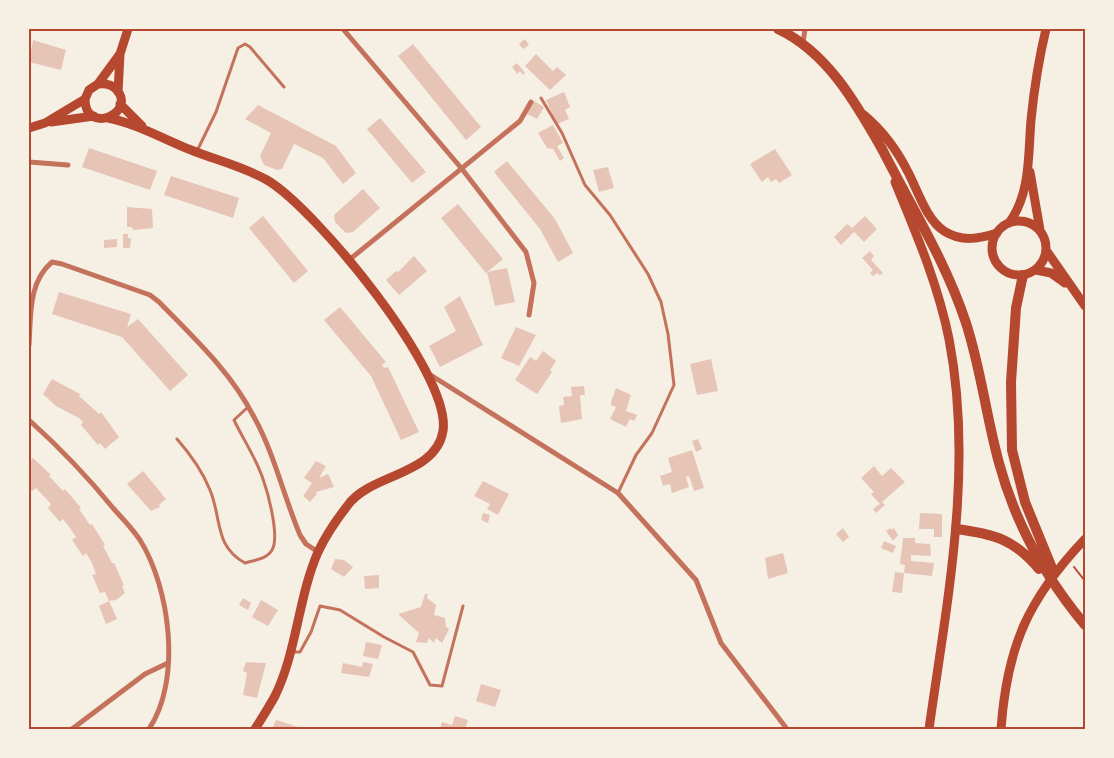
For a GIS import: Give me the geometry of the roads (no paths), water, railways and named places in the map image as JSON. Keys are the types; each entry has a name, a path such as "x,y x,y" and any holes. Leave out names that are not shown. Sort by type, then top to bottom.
{"main road":[{"path":"108,118 116,113 120,104 118,92 120,54 128,29"},
{"path":"778,29 802,43 829,69 861,112 942,265 962,310 972,342 1005,482 1020,522 1039,558 1067,602 1085,625"},
{"path":"861,112 873,122 893,147 928,210 942,229 957,237 970,239 996,234 1009,223 1019,209 1029,167 1031,119 1046,29"},
{"path":"45,123 85,99 89,90 98,84 120,54"},
{"path":"98,84 109,84 118,92"},
{"path":"85,99 87,109 94,116"},
{"path":"120,104 146,129"},
{"path":"29,128 45,123 94,116 108,118 146,129 196,152 268,180 322,227 378,297 426,372 436,396 442,416 443,430 439,442 420,462 359,494 349,503 318,552 290,652 275,695 255,729"},
{"path":"882,149 931,272 949,340 956,384 958,453 956,529 929,729"},
{"path":"996,234 992,247 993,256 1005,272 1023,275 1036,270 1045,258 1046,243 1040,230 1029,167"},
{"path":"1009,223 1026,222 1040,230"},
{"path":"1046,250 1085,306"},
{"path":"1036,270 1051,273 1069,285"},
{"path":"1023,275 1016,308 1010,432 1019,485 1039,558 1067,602"},
{"path":"956,529 1004,539 1039,558"},
{"path":"1001,729 1007,674 1020,633 1045,586 1085,539"}],"street":[{"path":"344,29 462,169 526,252 534,283 529,315"},
{"path":"802,43 805,29"},
{"path":"348,260 520,121 531,102"},
{"path":"29,162 68,165"},
{"path":"29,345 34,287 42,271 52,262 150,295 215,360 249,407 256,419 300,535 306,544 318,552"},
{"path":"426,372 618,492 696,580 721,643 787,729"},
{"path":"29,420 56,444 89,479 140,540 158,582 169,630 168,663 161,704 149,729"},
{"path":"72,729 144,674 168,663"}],"lane":[{"path":"196,152 216,112 238,48 245,44 250,47 284,87"},
{"path":"541,98 562,133 585,185 610,215 648,274 661,302 668,334 674,385 652,433 636,455 618,492"},
{"path":"177,439 198,464 204,476 211,493 218,525 227,548 233,556 246,563 266,557 272,551 275,542 269,503 263,478 234,420 249,407"},
{"path":"290,652 300,652 320,606 340,610 413,652 430,685 442,686 463,606"}]}
